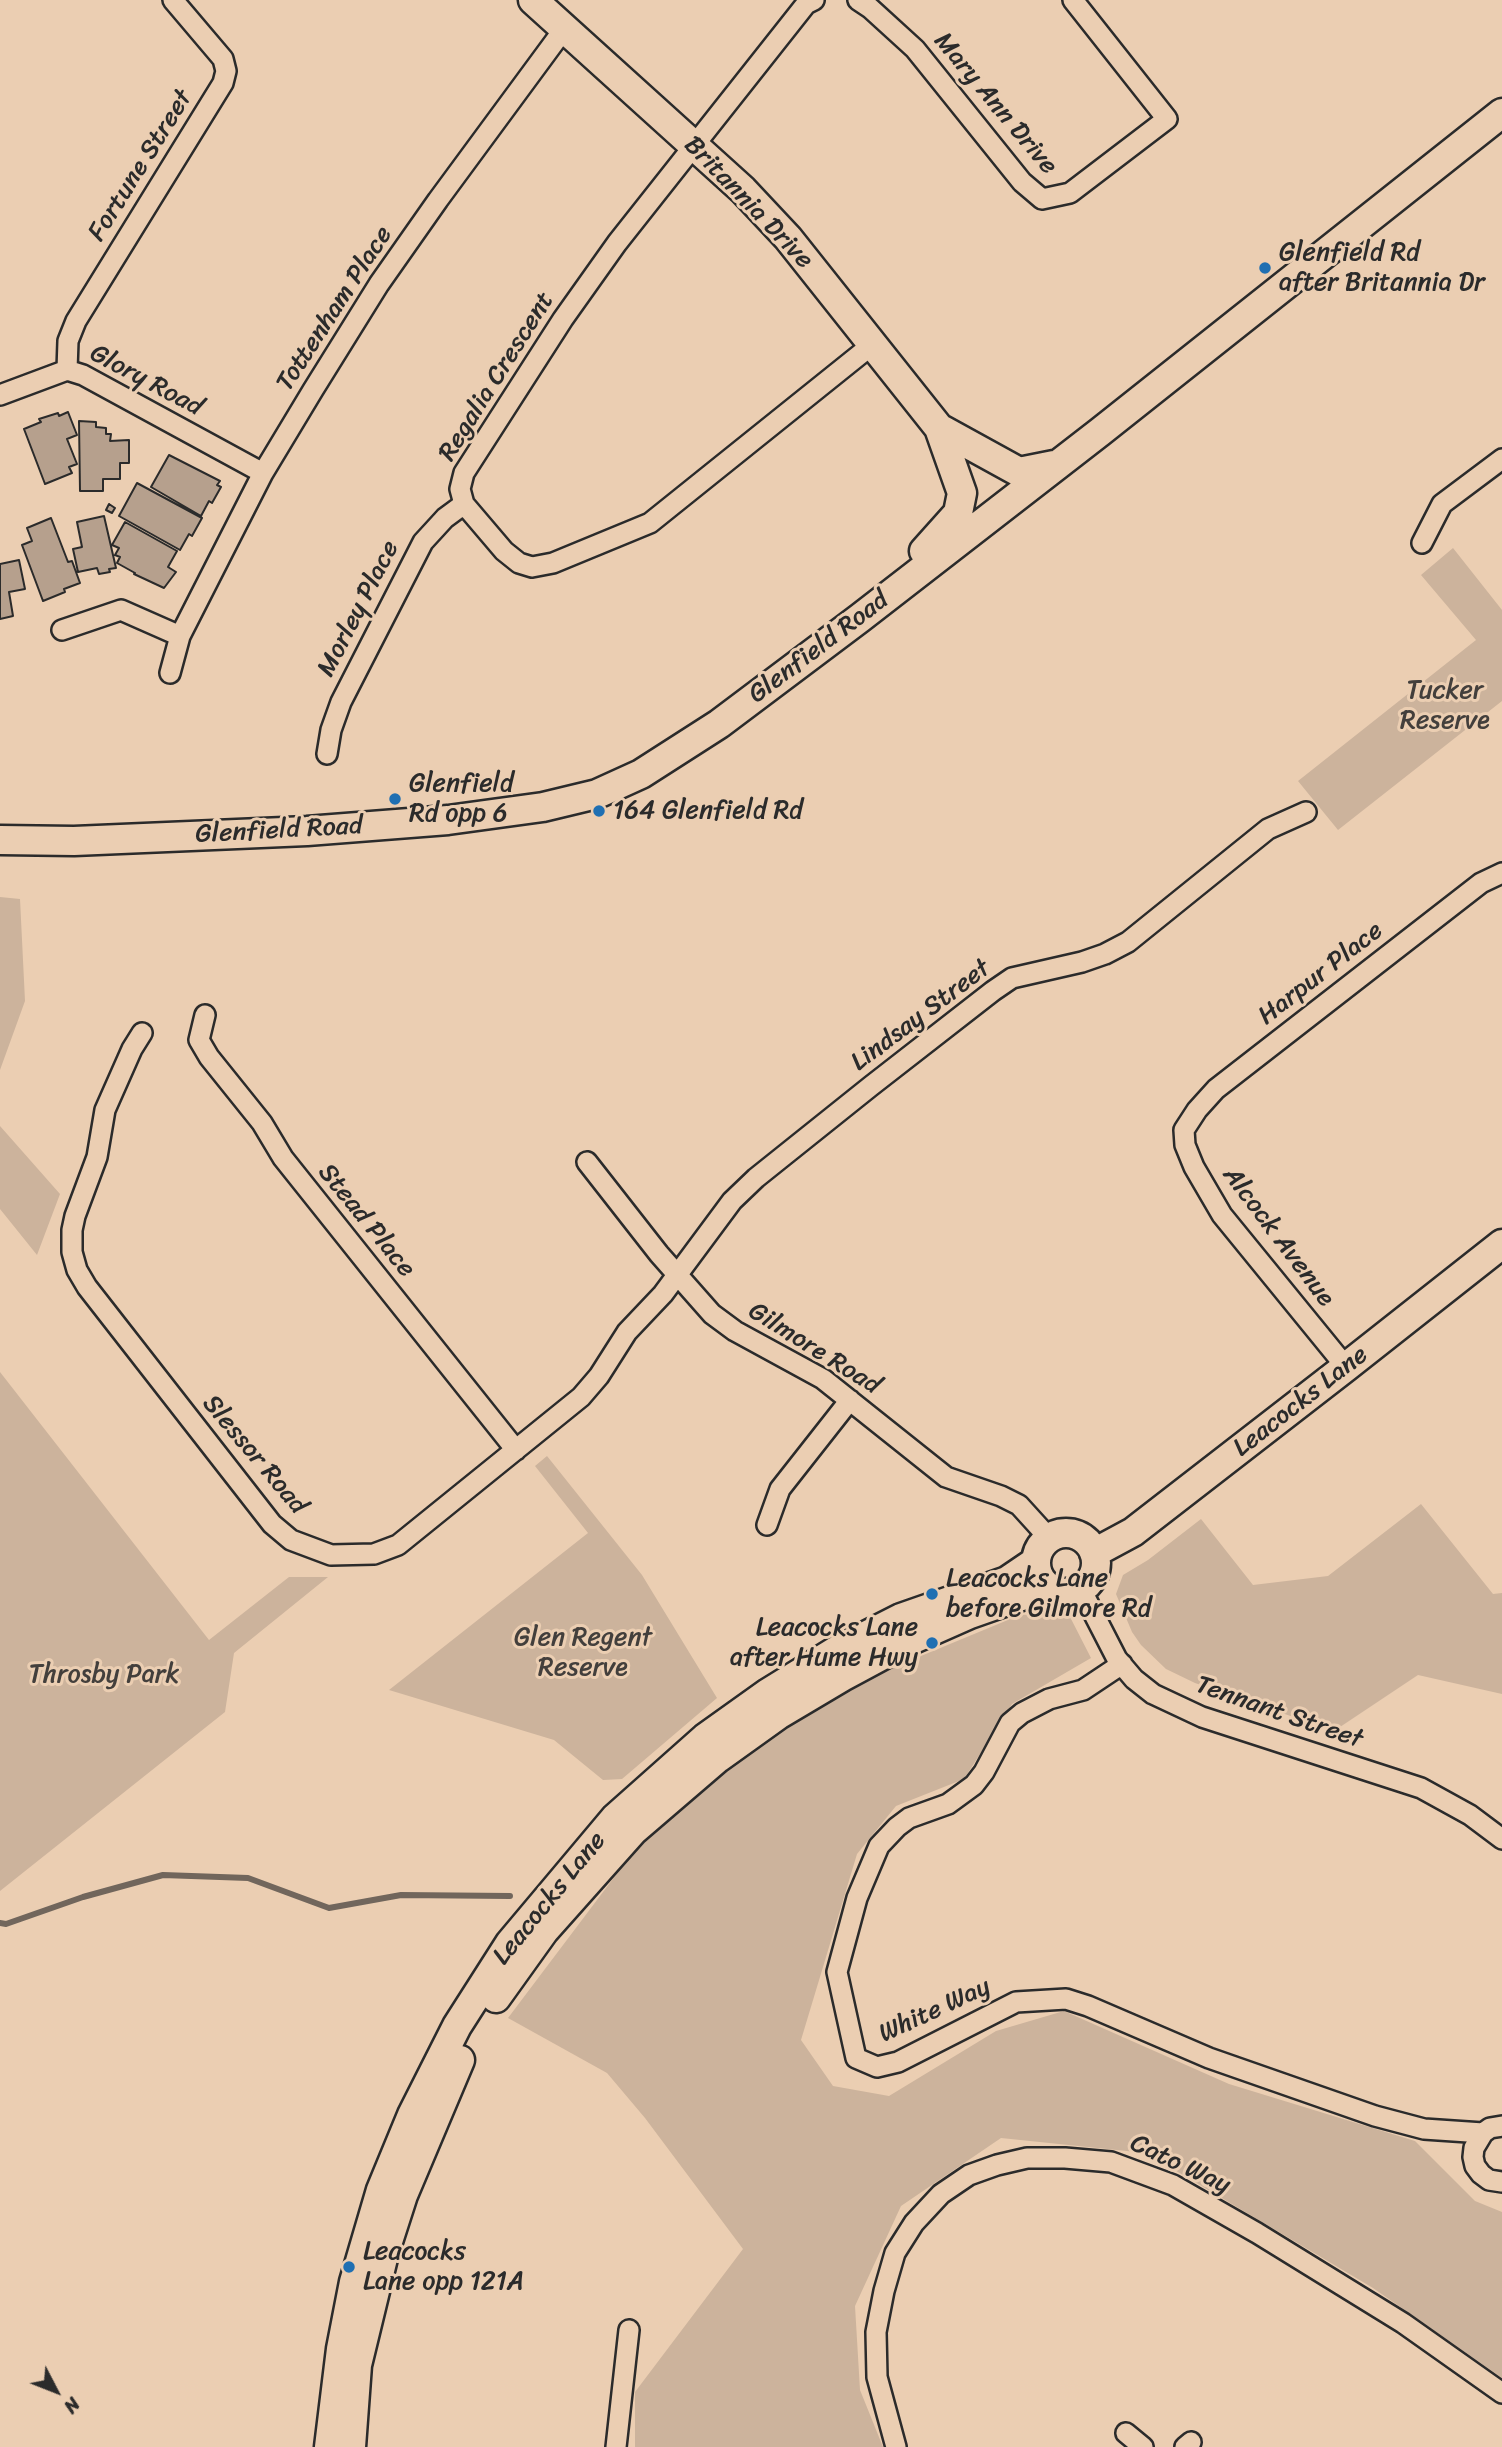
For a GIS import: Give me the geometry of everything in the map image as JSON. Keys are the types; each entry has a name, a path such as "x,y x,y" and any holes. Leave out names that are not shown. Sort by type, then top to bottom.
{"street":[{"name":"Fortune Street","path":"67,370 68,341 76,321 223,83 226,71 223,59 173,0"},
{"name":"Britannia Drive","path":"533,0 743,190 788,238 939,428 962,494 958,513 860,618"},
{"path":"695,145 806,4 814,0"},
{"name":"Mary Ann Drive","path":"858,0 915,49 1022,182 1042,199 1070,193 1167,119 1073,0"},
{"name":"Tottenham Place","path":"170,673 180,636 263,473 379,284 564,29"},
{"name":"Glenfield Road","path":"0,840 74,841 330,830 502,814 597,794 641,774 719,724 860,618 1502,113"},
{"name":"Regalia Crescent","path":"695,145 617,243 563,319 464,473 460,489 464,504 504,551 519,563 532,567 552,563 650,523 873,344"},
{"name":"Glory Road","path":"0,395 67,370 83,375 263,473"},
{"name":"Britannia Drive","path":"939,428 1019,472 1058,464"},
{"path":"1422,543 1442,504 1502,459"},
{"name":"Morley Place","path":"327,754 331,730 341,702 423,542 445,518 464,504"},
{"path":"62,630 121,610 180,636"},
{"name":"Lindsay Street","path":"677,1275 732,1201 756,1178 993,991 1012,978 1082,962 1128,942 1268,829 1306,811"},
{"name":"Harpur Place","path":"1184,1130 1216,1089 1481,883 1502,873"},
{"name":"Stead Place","path":"205,1015 199,1040 209,1057 262,1123 283,1158 516,1450"},
{"name":"Slessor Road","path":"142,1033 105,1110 97,1157 75,1216 72,1252 77,1270 87,1287 272,1524 291,1540 331,1555 374,1554 398,1545 581,1397 627,1332 677,1275"},
{"name":"Alcock Avenue","path":"1184,1130 1185,1145 1194,1167 1222,1215 1346,1367"},
{"name":"Gilmore Road","path":"587,1161 677,1275 712,1314 735,1331 822,1379 946,1477 1019,1505 1044,1562"},
{"name":"Leacocks Lane","path":"1094,1553 1133,1532 1502,1244"},
{"path":"766,1525 780,1489 850,1400"},
{"path":"1064,1532 1073,1533 1086,1540 1094,1553 1096,1568 1082,1589 1068,1593 1054,1591 1044,1562 1064,1532"},
{"name":"Leacocks Lane","path":"329,2447 341,2349 354,2281 382,2190 412,2115 457,2026 510,1943 615,1818 705,1738 768,1693 836,1651 901,1618 1006,1581 1044,1562"},
{"name":"Leacocks Lane","path":"351,2447 357,2365 384,2254 403,2195 458,2062 492,2003 544,1931 633,1831 718,1758 778,1715 842,1677 909,1641 970,1614 1044,1562"},
{"name":"Tennant Street","path":"1082,1589 1122,1664 1144,1687 1176,1707 1420,1788 1469,1815 1502,1839"},
{"name":"White Way","path":"1122,1664 1083,1690 1049,1699 1022,1713 1010,1723 984,1772 974,1785 948,1804 909,1818 879,1846 857,1898 837,1972 856,2058 877,2067 898,2062 1016,2002 1066,1999 1209,2058 1376,2116 1424,2129 1473,2157 1481,2174 1501,2183"},
{"path":"1473,2157 1477,2140 1494,2126"},
{"name":"White Way","path":"1424,2129 1494,2126"},
{"name":"Cato Way","path":"896,2447 877,2377 876,2332 895,2252 914,2223 941,2194 969,2175 1027,2158 1111,2162 1173,2185 1403,2323 1502,2393"},
{"path":"616,2447 629,2330"},
{"path":"1126,2433 1143,2447"}],"green space":[{"name":"Tucker Reserve","path":"1453,548 1502,610 1502,701 1338,830 1298,781 1476,640 1421,575"},
{"path":"0,897 20,899 25,1001 0,1070"},
{"path":"0,1126 60,1194 37,1255 0,1209"},
{"name":"Throsby Park","path":"0,1372 209,1640 289,1577 328,1577 234,1653 225,1712 0,1891"},
{"name":"Glen Regent Reserve","path":"547,1456 642,1575 717,1698 622,1779 603,1780 554,1740 389,1690 588,1533 535,1466"},
{"path":"1421,1504 1493,1594 1502,1593 1502,1694 1418,1675 1334,1731 1195,1683 1166,1669 1141,1645 1132,1632 1116,1594 1123,1575 1148,1560 1201,1519 1253,1585 1328,1576"},
{"path":"1068,1613 1091,1658 1012,1704 964,1779 896,1806 857,1854 801,2040 833,2086 889,2096 996,2031 1064,2011 1229,2084 1415,2141 1475,2201 1502,2212 1502,2378 1373,2288 1146,2153 1001,2138 901,2206 855,2306 860,2390 883,2447 635,2447 635,2392 743,2249 645,2118 607,2073 508,2018 643,1839 760,1743 875,1675 1020,1615"}],"building":[{"path":"68,412 77,435 67,439 77,464 69,467 72,473 45,484 24,429 41,422 39,419"},
{"path":"79,421 96,422 96,427 106,428 106,434 111,434 110,441 129,440 129,463 120,463 120,479 103,479 103,491 80,491"},
{"path":"169,455 220,481 217,485 221,487 201,516 151,487"},
{"path":"137,483 202,518 180,550 119,516"},
{"path":"109,504 115,508 112,513 106,510"},
{"path":"104,516 116,568 99,574 97,568 78,572 73,549 82,547 77,522"},
{"path":"51,518 68,562 72,561 80,583 43,601 22,545 32,541 27,528"},
{"path":"125,522 177,551 168,567 176,572 164,588 117,563 120,557 115,555 119,548 112,545"},
{"path":"19,560 25,589 9,592 13,616 0,619 0,564"}],"waterway":[{"path":"0,1923 6,1924 83,1897 163,1875 248,1878 329,1908 401,1895 510,1896"}],"place":[{"name":"Glenfield Rd after Britannia Dr","path":"1265,268"},
{"name":"Glenfield Rd opp 6","path":"395,799"},
{"name":"164 Glenfield Rd","path":"599,811"},
{"name":"Leacocks Lane before Gilmore Rd","path":"932,1594"},
{"name":"Leacocks Lane after Hume Hwy","path":"932,1643"},
{"name":"Leacocks Lane opp 121A","path":"349,2267"}]}
